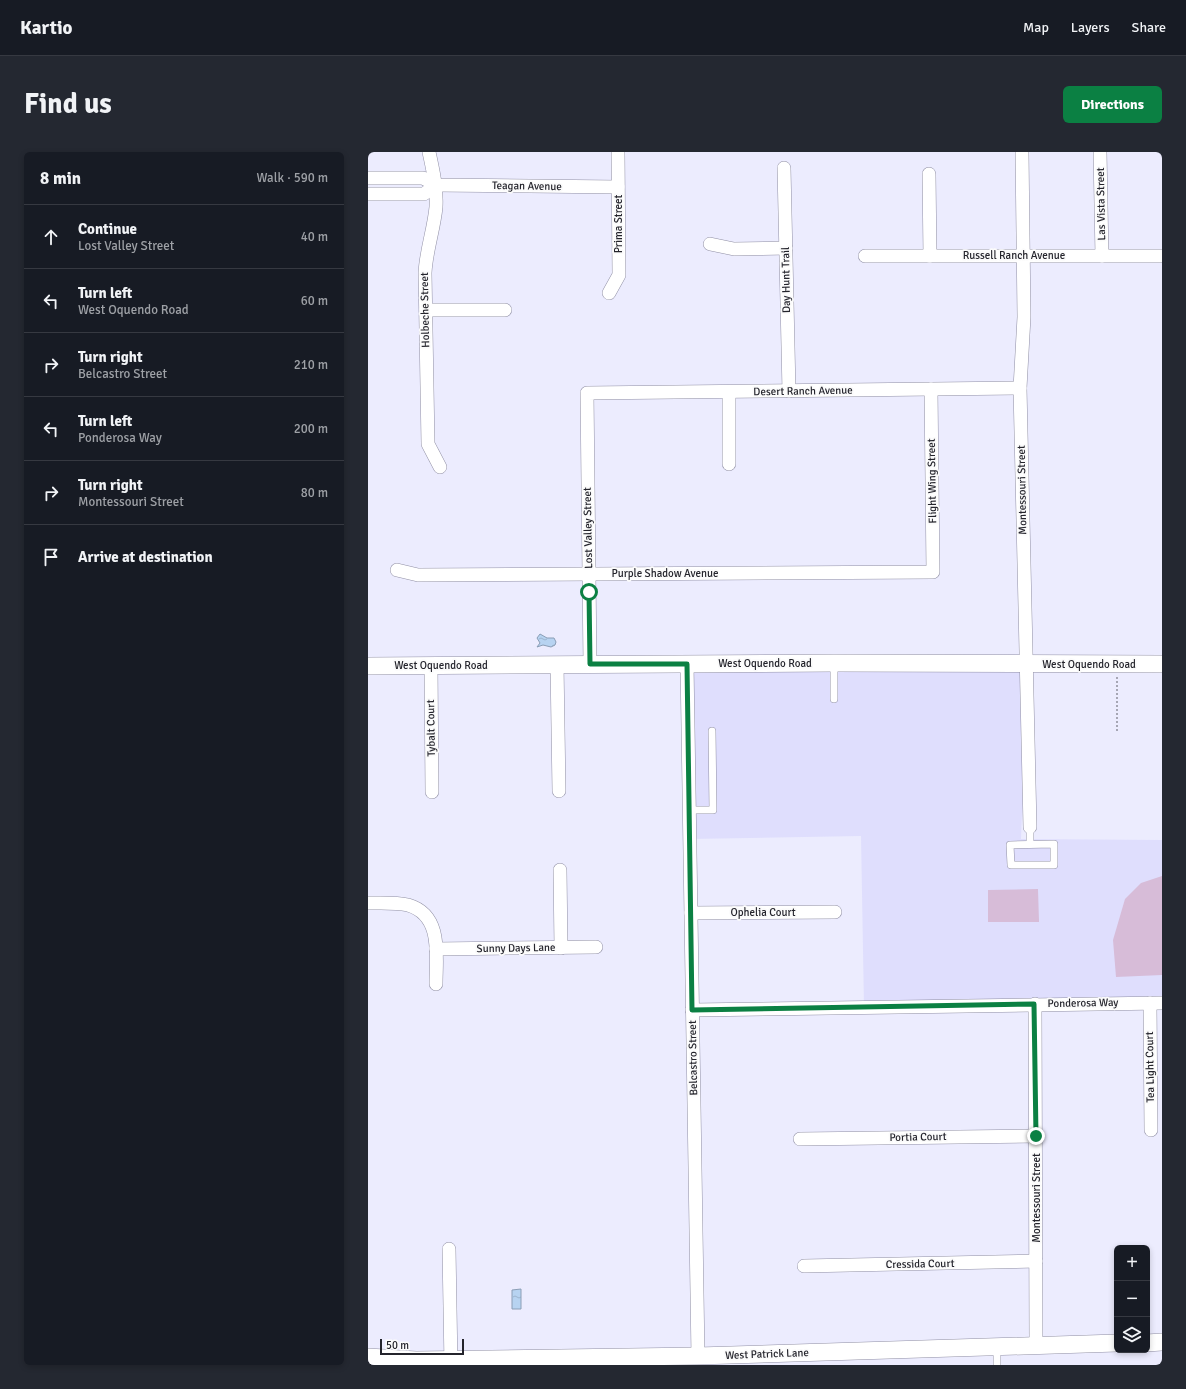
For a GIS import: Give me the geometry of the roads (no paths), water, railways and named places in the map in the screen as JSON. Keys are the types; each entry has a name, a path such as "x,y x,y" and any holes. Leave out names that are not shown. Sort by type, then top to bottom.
{"street":[{"name":"Holbeche Street","path":"428,152 436,185 436,208 425,258 428,444 440,467"},
{"name":"Prima Street","path":"609,293 619,275 618,152"},
{"name":"Montessouri Street","path":"1022,152 1024,317 1020,388 1030,827"},
{"name":"Las Vista Street","path":"1100,152 1102,256"},
{"name":"Day Hunt Trail","path":"784,168 789,391"},
{"path":"929,174 930,256"},
{"name":"Teagan Avenue","path":"368,178 423,178 436,185 618,187"},
{"name":"Teagan Avenue","path":"368,194 424,194 436,185"},
{"path":"710,244 734,249 786,248"},
{"name":"Russell Ranch Avenue","path":"865,256 1162,256"},
{"path":"426,310 505,310"},
{"name":"Desert Ranch Avenue","path":"587,393 1020,388"},
{"name":"Flight Wing Street","path":"931,389 933,572"},
{"path":"729,392 729,464"},
{"name":"Lost Valley Street","path":"587,393 590,664"},
{"name":"Purple Shadow Avenue","path":"397,570 418,575 933,572"},
{"name":"West Oquendo Road","path":"368,666 834,663 1162,664"},
{"path":"557,664 560,791"},
{"name":"Belcastro Street","path":"687,664 698,1360"},
{"name":"Tybalt Court","path":"431,665 432,792"},
{"path":"560,870 562,948"},
{"path":"368,903 400,904 419,910 432,924 436,938 436,984"},
{"name":"Ophelia Court","path":"691,913 835,912"},
{"name":"Sunny Days Lane","path":"436,949 596,947"},
{"name":"Ponderosa Way","path":"692,1010 1156,1003"},
{"name":"Tea Light Court","path":"1151,1130 1156,1003"},
{"name":"Montessouri Street","path":"1034,1004 1036,1136 1036,1345"},
{"name":"Portia Court","path":"800,1139 1036,1136"},
{"path":"449,1249 451,1362"},
{"name":"Cressida Court","path":"804,1266 1036,1261"},
{"path":"1150,1343 1162,1342"},
{"name":"West Patrick Lane","path":"368,1357 451,1362 698,1360 997,1346 1114,1343"}],"lane":[{"path":"406,178 406,194"},
{"path":"834,663 834,699"},
{"path":"689,810 713,810 712,731"},
{"path":"1030,827 1030,844"},
{"path":"1030,844 1054,844 1054,865 1011,865 1010,845 1030,844"},
{"path":"997,1346 997,1365"}],"water":[{"path":"540,634 547,638 554,638 556,642 555,645 551,647 543,645 537,647 540,643 537,638"},
{"path":"521,1289 521,1309 512,1309 512,1290"}]}
